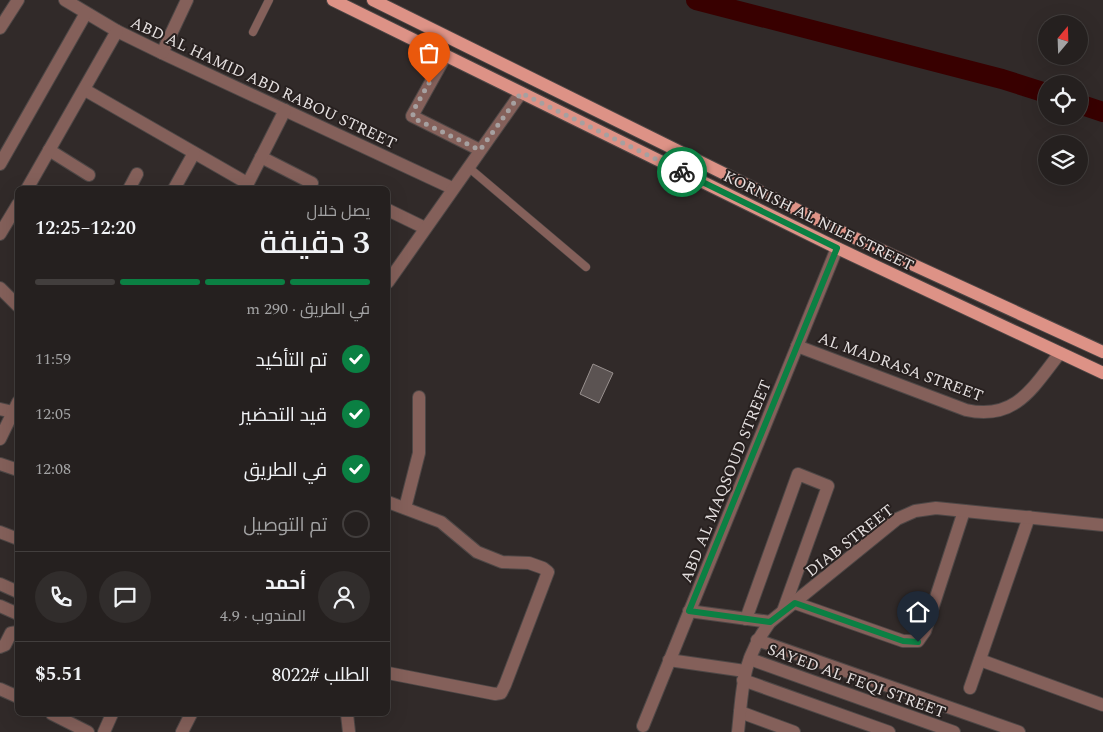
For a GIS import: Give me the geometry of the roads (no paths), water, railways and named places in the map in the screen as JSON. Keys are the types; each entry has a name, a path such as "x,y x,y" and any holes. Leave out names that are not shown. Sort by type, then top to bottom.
{"main road":[{"name":"KORNISH AL NILE STREET","path":"333,0 837,248 1103,373"},
{"name":"KORNISH AL NILE STREET","path":"373,0 844,233 1103,352"},
{"path":"563,114 570,98"}],"street":[{"path":"0,28 18,0"},
{"name":"ABD AL HAMID ABD RABOU STREET","path":"65,0 117,31 162,53 452,188"},
{"path":"162,53 187,0"},
{"path":"0,164 86,13"},
{"path":"28,186 85,90 117,31"},
{"path":"446,55 412,116 480,150"},
{"path":"85,90 194,153 246,186 285,110"},
{"path":"390,279 452,188 521,93"},
{"path":"49,150 89,174"},
{"path":"176,186 194,153"},
{"path":"261,157 312,183"},
{"path":"131,186 137,174"},
{"path":"390,211 425,228"},
{"path":"0,234 13,221"},
{"name":"ABD AL MAQSOUD STREET","path":"643,726 837,248"},
{"path":"0,288 15,303"},
{"name":"AL MADRASA STREET","path":"797,346 966,410 983,413 1000,412 1016,405 1060,353"},
{"path":"405,508 419,454 419,397"},
{"path":"0,409 15,407"},
{"path":"0,439 15,409"},
{"path":"0,464 15,469"},
{"path":"746,619 797,475 826,484 828,487 783,612"},
{"path":"390,503 441,522 478,552 502,562 529,563 547,571 505,685 500,692 495,694 390,673"},
{"name":"DIAB STREET","path":"738,732 746,670 758,640 770,622 897,519 925,509 1103,525"},
{"path":"795,603 903,641 918,642 925,631 964,511"},
{"path":"970,688 1029,517"},
{"path":"0,532 15,538"},
{"path":"0,584 15,591"},
{"path":"0,606 15,613"},
{"path":"689,611 770,622"},
{"path":"0,647 5,645 11,633 15,632"},
{"path":"758,640 1019,732"},
{"path":"669,660 746,670 889,732"},
{"path":"980,660 1103,705"},
{"name":"SAYED AL FEQI STREET","path":"746,670 954,732"},
{"path":"0,688 15,696"},
{"path":"740,712 794,732"},
{"path":"59,716 85,731"},
{"path":"104,732 111,716"},
{"path":"182,732 190,716"},
{"path":"347,716 349,732"}],"lane":[{"path":"253,32 269,0"},
{"path":"468,167 586,267"}],"waterway":[{"path":"696,0 1002,79 1038,90"},
{"path":"1088,107 1103,112"}]}
